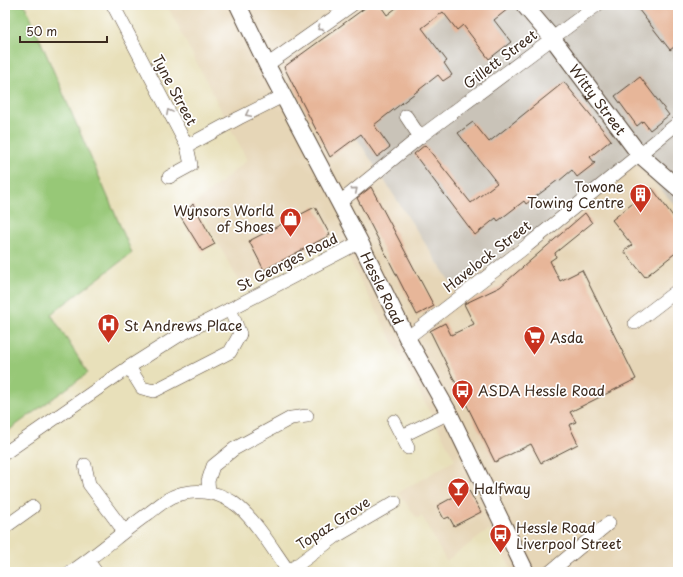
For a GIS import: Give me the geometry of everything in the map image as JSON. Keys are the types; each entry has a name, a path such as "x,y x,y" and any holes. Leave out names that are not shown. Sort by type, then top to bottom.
{"street":[{"name":"Tyne Street","path":"114,5 187,146 191,165 169,177"},
{"name":"Hessle Road","path":"238,5 267,65 360,242 408,338 449,413 526,572"},
{"path":"267,65 352,5"},
{"name":"Witty Street","path":"524,5 553,39 639,154 678,188"},
{"name":"Gillett Street","path":"339,204 420,137 597,5"},
{"path":"187,146 283,96"},
{"path":"406,116 420,137"},
{"name":"Havelock Street","path":"408,338 528,245 678,123"},
{"name":"St Georges Road","path":"5,454 129,367 178,336 360,242"},
{"path":"635,323 678,290"},
{"name":"St Georges Road","path":"129,367 142,388 154,391 230,352 240,334 230,309"},
{"path":"402,436 449,413"},
{"path":"209,492 208,481 213,466 234,449 292,418 307,416"},
{"path":"394,421 408,448"},
{"path":"85,465 90,484 124,531"},
{"path":"71,572 88,561 124,531 175,496 188,493 209,492 222,496 238,506 253,521 289,572"},
{"name":"Topaz Grove","path":"289,572 335,537 395,502"},
{"path":"5,527 33,507"},
{"path":"550,572 609,523"},
{"path":"88,561 96,572"}],"shaded area":[{"path":"167,5 455,5 548,223 637,163 678,208 678,572 513,572 489,530 446,561 422,516 417,518 398,493 455,460 338,238 242,287 196,203 247,160"},
{"path":"455,5 678,5 678,208 636,163 547,223 456,291 332,100"}],"green space":[{"path":"5,5 25,5 132,253 51,314 88,373 5,433"}],"building":[{"path":"369,5 380,5 387,15 400,5 513,5 494,20 511,42 489,59 463,25 457,30 443,12 422,28 447,61 444,63 452,75 443,81 438,75 374,125 390,147 377,157 361,134 330,157 284,67"},
{"path":"635,5 678,5 678,44 670,50"},
{"path":"640,77 669,115 650,130 643,121 637,126 615,96"},
{"path":"564,82 611,140 590,157 595,163 577,177 572,170 526,204 524,201 498,221 496,218 475,235 414,154 425,145 471,203 497,183 458,133 473,122 489,142"},
{"path":"371,187 434,306 417,315 357,198"},
{"path":"652,188 678,223 678,251 645,277 624,251 632,245 612,220"},
{"path":"193,204 215,244 202,251 181,217"},
{"name":"Wynsors World of Shoes","path":"315,207 330,235 264,270 249,241"},
{"name":"Asda","path":"585,213 592,223 555,253 556,257 550,261 560,281 582,270 636,379 570,412 576,422 569,425 578,444 541,463 531,444 495,462 430,331 445,323 451,335 474,324 464,304 500,287"},
{"name":"Halfway","path":"468,489 481,512 454,526 449,517 444,519 437,506"}],"place":[{"name":"Towone Towing Centre","path":"640,214"},
{"name":"Wynsors World of Shoes","path":"290,238"},
{"name":"St Andrews Place","path":"108,344"},
{"name":"Asda","path":"534,356"},
{"name":"ASDA Hessle Road","path":"463,410"},
{"name":"Halfway","path":"458,508"},
{"name":"Hessle Road Liverpool Street","path":"501,554"}]}
